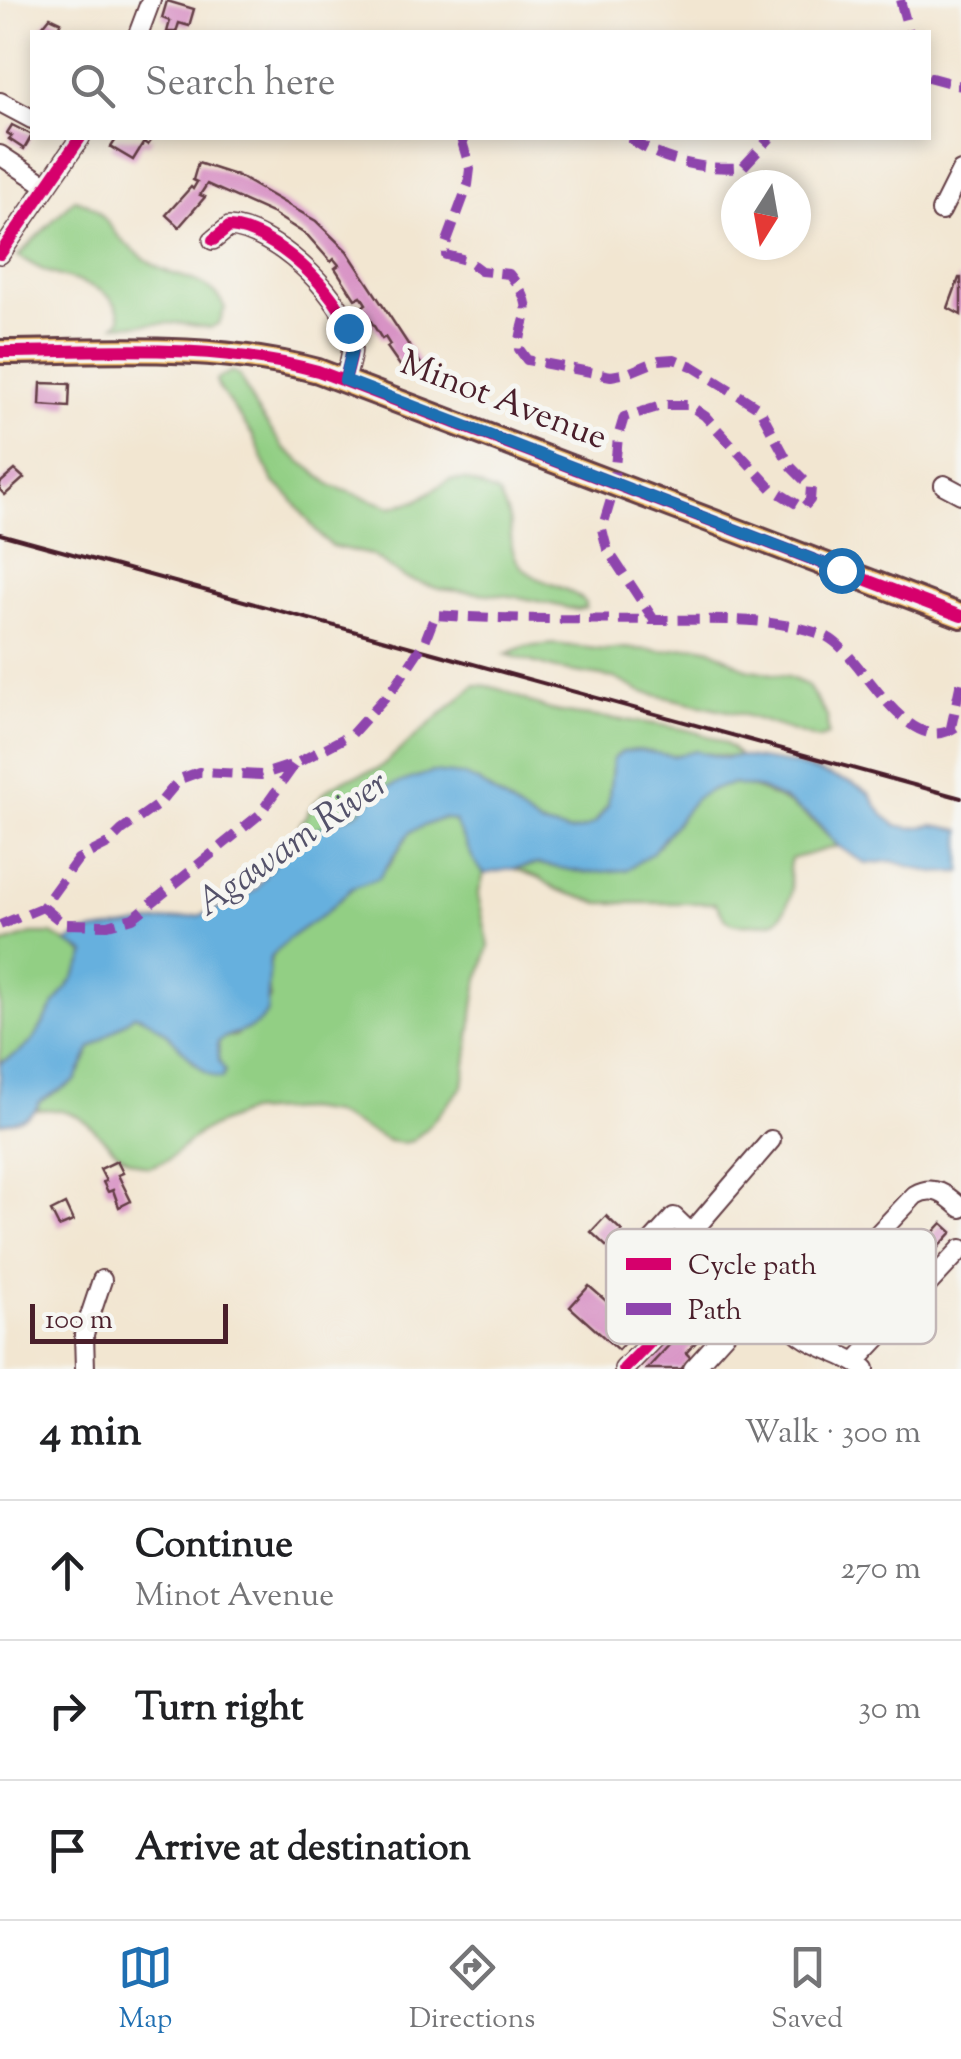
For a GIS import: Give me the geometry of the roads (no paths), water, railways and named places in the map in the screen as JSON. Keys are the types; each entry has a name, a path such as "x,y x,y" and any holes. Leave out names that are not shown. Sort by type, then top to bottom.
{"main road":[{"name":"Minot Avenue","path":"0,352 234,355 298,365 961,616"}],"street":[{"path":"139,30 151,0"},
{"path":"0,102 30,118"},
{"path":"0,254 48,186 73,140"},
{"path":"0,155 48,186"},
{"path":"942,210 958,170 961,171"},
{"path":"213,240 229,227 242,229 288,254 307,270 342,314 351,334 352,350 345,380"},
{"path":"944,485 961,494"},
{"path":"694,1229 772,1140"},
{"path":"882,1229 914,1195 929,1190 937,1191 961,1208"},
{"path":"663,1229 674,1217 687,1229"},
{"path":"936,1278 961,1249"},
{"path":"85,1369 86,1324 102,1280"},
{"path":"624,1369 648,1344"},
{"path":"693,1369 715,1344"},
{"path":"816,1344 861,1365 879,1344"}],"water":[{"name":"Agawam River","path":"638,750 673,756 696,751 725,758 739,756 792,764 852,783 869,793 883,815 896,825 961,830 961,872 934,873 891,861 866,864 838,846 817,822 785,800 761,789 733,784 695,799 652,853 626,870 587,873 538,864 484,874 454,821 443,818 411,831 379,878 352,888 270,958 267,1012 256,1025 218,1042 219,1061 225,1071 222,1078 202,1070 160,1028 134,1015 91,1048 75,1081 39,1102 28,1115 0,1124 0,1063 30,1043 77,972 86,953 67,943 82,933 201,915 238,901 256,889 290,840 358,812 386,787 432,772 477,781 540,825 570,832 583,829 595,823 608,805 613,759 622,752"}],"railway":[{"path":"0,534 961,798"}]}
